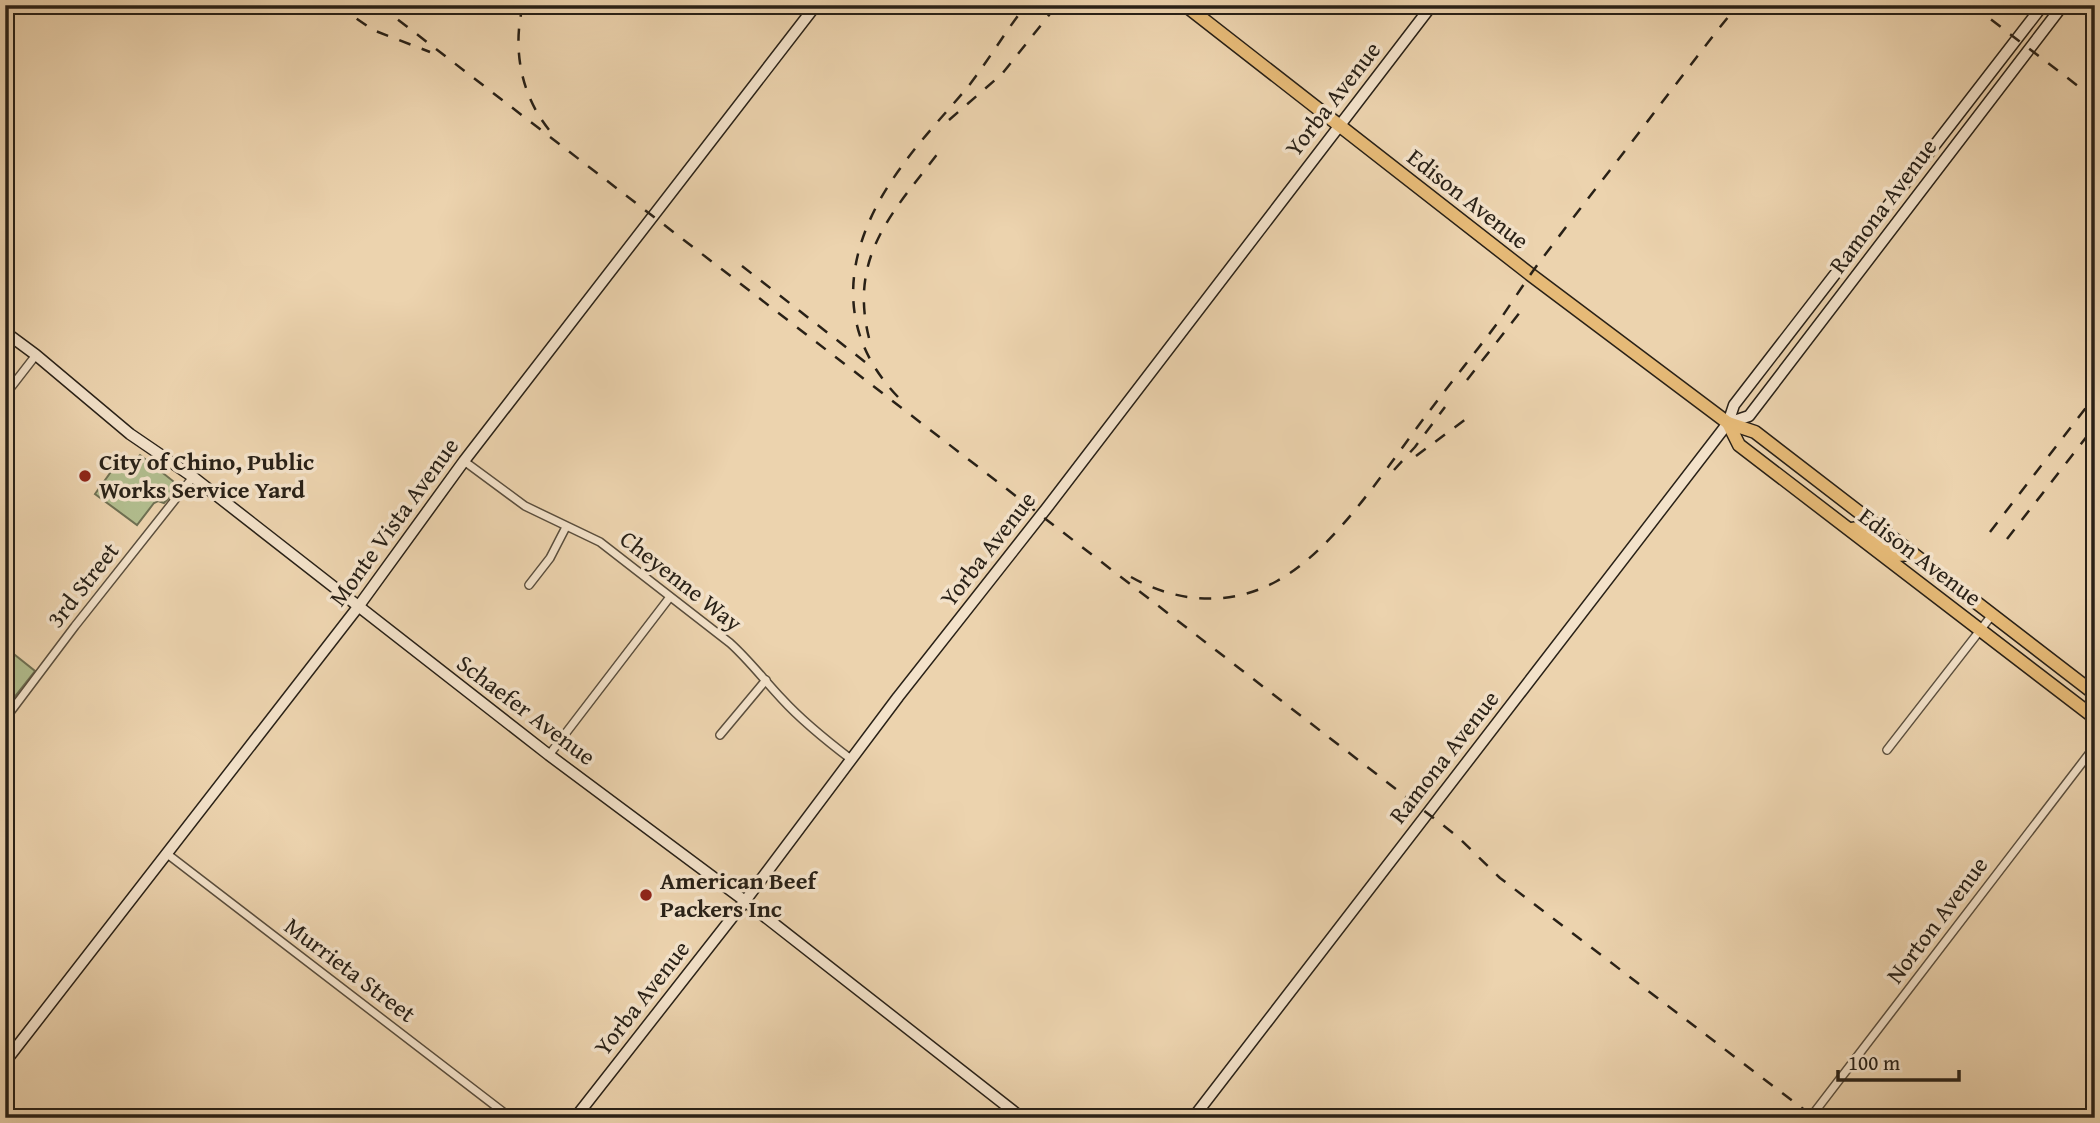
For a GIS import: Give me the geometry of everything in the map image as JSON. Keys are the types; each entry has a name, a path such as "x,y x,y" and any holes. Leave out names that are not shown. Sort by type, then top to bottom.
{"main road":[{"name":"Edison Avenue","path":"1185,5 1531,275 1728,423 1755,432 2095,694"},
{"name":"Edison Avenue","path":"1728,423 1739,444 2095,718"},
{"path":"1849,529 1863,530 1897,555 1913,554"}],"street":[{"name":"Monte Vista Avenue","path":"5,1062 358,607 464,461 816,5"},
{"name":"Yorba Avenue","path":"575,1118 745,901 898,697 1432,5"},
{"name":"Ramona Avenue","path":"1193,1118 1728,423 1734,405 2043,5"},
{"name":"Ramona Avenue","path":"1728,423 1749,416 2063,5"},
{"name":"Schaefer Avenue","path":"5,332 131,434 192,477 549,755 745,901 1022,1118"},
{"path":"5,395 36,355"},
{"name":"Cheyenne Way","path":"464,461 525,506 600,542 730,643 810,727 852,760"},
{"name":"3rd Street","path":"5,719 192,477"},
{"path":"529,585 550,558 566,527"},
{"path":"549,755 670,597"},
{"path":"1887,750 1992,615"},
{"path":"720,735 766,680"},
{"name":"Norton Avenue","path":"1810,1118 2095,746"},
{"name":"Murrieta Street","path":"166,853 511,1118"}],"green space":[{"path":"140,455 173,481 174,488 173,494 164,503 154,503 137,525 95,494 113,469 122,462 131,465"},
{"path":"5,647 35,671 5,709"}],"railway":[{"path":"337,5 373,30 430,52"},
{"path":"379,5 1457,836 1500,878 1815,1118"},
{"path":"523,5 518,38 521,71 532,103 550,131"},
{"path":"898,397 876,369 862,341 854,312 858,253 868,223 883,194 902,166 967,88 1026,5"},
{"path":"949,120 1002,74 1057,5"},
{"path":"1131,577 1149,586 1185,597 1222,598 1241,595 1277,581 1320,549 1378,481 1499,321 1541,260 1738,5"},
{"path":"1972,5 2095,99"},
{"path":"869,338 864,308 870,257 893,213 942,148"},
{"path":"742,266 869,365"},
{"path":"1467,380 1521,311"},
{"path":"1990,532 2095,396"},
{"path":"1394,470 1445,407"},
{"path":"1416,456 1466,419"},
{"path":"2007,539 2095,426"}],"place":[{"name":"City of Chino, Public Works Service Yard","path":"85,476"},
{"name":"American Beef Packers Inc","path":"646,895"}]}
